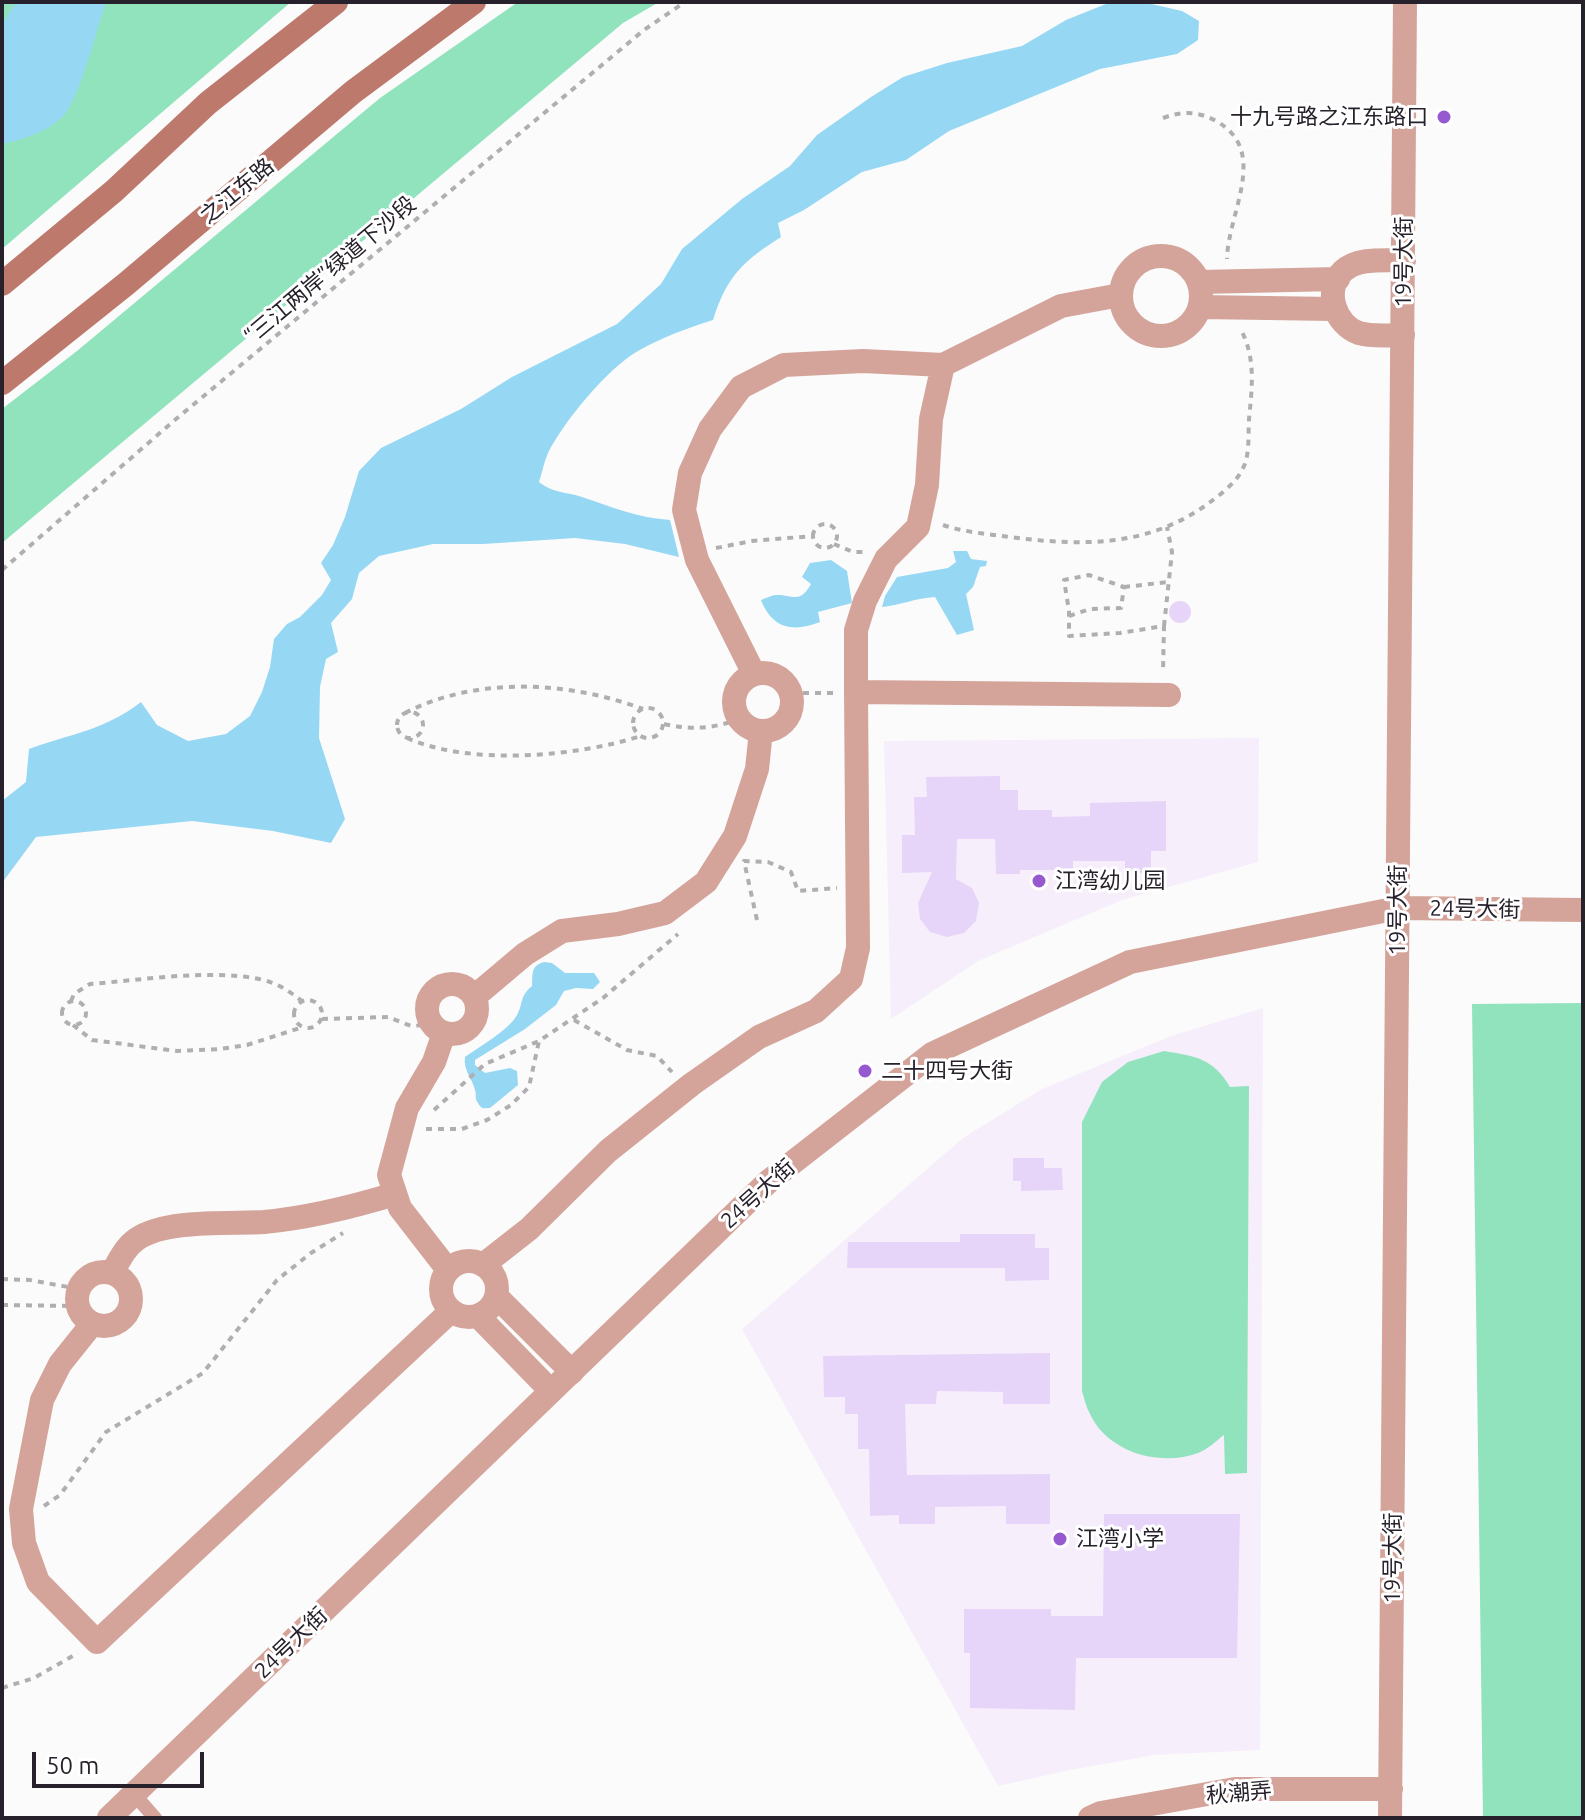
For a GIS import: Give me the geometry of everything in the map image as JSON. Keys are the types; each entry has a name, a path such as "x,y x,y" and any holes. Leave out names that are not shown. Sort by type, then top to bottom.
{"main road":[{"path":"2,284 114,191 208,103 336,2"},
{"name":"之江东路","path":"2,383 126,284 353,92 474,2"}],"street":[{"name":"19号大街","path":"1390,1818 1405,2"},
{"path":"1154,255 1181,261 1192,269 1199,282 1202,294 1194,318 1185,328 1161,336 1137,328 1128,319 1120,295 1130,269 1154,255"},
{"path":"1403,335 1360,333 1342,323 1334,309 1334,285 1343,271 1363,261 1404,260"},
{"path":"1199,282 1338,279"},
{"path":"754,674 696,554 684,510 690,473 710,429 741,387 784,365 863,361 943,365 1061,306 1120,295"},
{"path":"1200,307 1334,309"},
{"path":"483,1265 529,1229 608,1151 683,1091 759,1037 816,1011 851,979 858,948 856,630 865,601 886,559 918,527 927,485 931,419 943,365"},
{"path":"754,674 772,674 791,693 792,703 786,720 779,727 761,731 751,729 739,719 733,706 734,696 744,679 754,674"},
{"path":"856,692 1166,695"},
{"path":"474,997 525,954 562,931 618,924 665,913 706,882 735,836 757,769 761,731"},
{"name":"24号大街","path":"109,1818 769,1181 932,1054 1130,962 1398,908 1583,910"},
{"path":"438,1029 461,1033 477,1013 474,997 462,986 454,984 438,988 428,1000 426,1008 438,1029 434,1062 407,1108 389,1175 400,1208 448,1270"},
{"path":"112,1273 124,1252 139,1238 170,1228 218,1222 264,1222 314,1215 395,1194"},
{"path":"465,1261 483,1265 495,1278 497,1297 493,1305 478,1316 460,1316 451,1311 445,1304 441,1287 448,1270 465,1261"},
{"path":"83,1306 110,1326 125,1316 129,1309 130,1291 126,1283 112,1273 94,1273 86,1278 83,1306 42,1400 21,1509 24,1543 38,1582 97,1642 451,1311"},
{"path":"497,1297 572,1372"},
{"path":"478,1316 551,1391"},
{"name":"秋潮弄","path":"1090,1818 1101,1813 1235,1789 1391,1789"}],"lane":[{"path":"134,1794 155,1818"}],"path":[{"name":"“三江两岸”绿道下沙段","path":"2,570 176,419 644,30 685,2"},
{"path":"1163,118 1179,112 1205,115 1224,126 1240,142 1245,160 1241,191 1227,239 1230,281"},
{"path":"920,518 957,530 1070,542 1126,540 1167,527 1193,514 1224,492 1244,467 1252,390 1250,347 1227,307"},
{"path":"822,523 834,526 837,533 836,541 827,548 819,547 813,536 815,528 822,523"},
{"path":"1166,695 1164,626 1172,552 1167,527"},
{"path":"696,554 752,541 813,536"},
{"path":"1164,626 1069,636 1064,580 1089,575 1124,587 1168,582"},
{"path":"1069,616 1090,609 1121,608 1124,587"},
{"path":"664,724 655,736 641,736 603,746 527,754 446,750 407,738 397,726 405,713 432,700 495,688 560,689 590,693 657,711 664,724 691,730 720,727 739,719"},
{"path":"791,693 856,692"},
{"path":"641,736 635,730 633,720 643,709"},
{"path":"405,713 417,714 424,724 419,735 407,738"},
{"path":"744,861 768,862 791,872 798,891 858,884"},
{"path":"739,874 744,861"},
{"path":"744,861 757,920"},
{"path":"428,1115 485,1064 539,1041 574,1020 625,982 683,930"},
{"path":"224,976 259,979 284,987 302,1001 312,1000 320,1005 322,1019 316,1027 303,1027 247,1045 177,1051 92,1040 66,1022 61,1011 74,994 90,984 224,976"},
{"path":"71,1001 82,1003 86,1013 83,1020 73,1025"},
{"path":"302,1001 294,1017 303,1027"},
{"path":"322,1019 388,1017 411,1026 438,1029"},
{"path":"574,1020 627,1050 657,1056 675,1075 683,1091"},
{"path":"397,1138 423,1129 462,1129 487,1120 511,1105 529,1087 539,1041"},
{"path":"21,1509 40,1509 60,1495 106,1432 203,1373 277,1280 349,1229 366,1203"},
{"path":"2,1279 30,1280 83,1306"},
{"path":"2,1305 83,1306"},
{"path":"2,1688 34,1678 97,1642"}],"shaded area":[{"name":"江湾幼儿园","path":"1259,738 1258,862 1122,900 978,961 891,1019 884,741"},
{"name":"江湾小学","path":"1263,1008 1260,1750 1154,1755 998,1786 742,1329 963,1138 1042,1089 1171,1036"}],"green space":[{"path":"2,2 291,2 2,249"},
{"path":"518,2 659,2 623,23 2,543 2,409 77,351 380,98"},
{"path":"1583,1003 1583,1818 1483,1818 1472,1004"},
{"path":"1164,1051 1210,1064 1230,1087 1249,1086 1247,1473 1225,1474 1224,1435 1201,1452 1183,1457 1152,1457 1122,1447 1098,1427 1082,1391 1082,1122 1102,1082 1128,1062"}],"water":[{"path":"16,2 106,2 82,78 64,115 44,130 2,144 2,25"},
{"path":"1147,3 1182,11 1199,21 1198,40 1177,54 1100,69 949,131 906,160 862,172 778,223 781,237 738,271 724,292 713,320 638,351 588,396 555,440 539,482 554,490 625,512 670,520 679,557 625,544 575,538 433,544 379,556 359,573 352,599 331,623 338,652 326,659 320,687 319,738 345,819 331,843 273,831 192,821 36,837 2,883 2,801 26,782 29,749 101,725 141,702 157,725 188,741 226,734 250,716 270,667 274,639 322,595 331,580 321,563 345,517 359,471 381,448 461,409 512,377 617,324 661,284 682,249 742,199 790,166 817,135 903,77 947,63 1022,46 1066,20 1106,4"},
{"path":"953,551 967,551 971,559 987,561 986,566 980,567 973,587 966,594 974,630 957,635 935,597 882,607 897,577 948,568 956,562"},
{"path":"831,560 847,571 852,603 818,612 820,622 801,627 784,626 771,617 761,600 775,595 795,597 803,594 811,584 802,577 810,563"},
{"path":"544,962 552,963 565,973 594,973 600,982 593,989 564,991 556,1005 525,1029 475,1060 475,1065 485,1073 510,1068 517,1071 518,1085 490,1108 482,1108 465,1066 465,1057 513,1021 523,997 532,986 534,968"}],"building":[{"path":"1180,601 1188,604 1191,612 1188,620 1180,623 1172,620 1169,612 1172,604"},
{"path":"1000,776 1000,790 1018,790 1018,810 1052,810 1052,817 1090,816 1090,803 1166,801 1166,851 1151,851 1151,873 1125,873 1125,861 1073,861 1073,870 1020,870 1020,874 996,874 995,839 957,839 956,879 972,888 979,903 976,921 964,933 947,937 930,932 920,919 918,903 932,872 902,873 902,835 915,835 914,797 927,797 926,777"},
{"path":"1013,1158 1044,1158 1044,1168 1062,1168 1063,1190 1021,1191 1021,1181 1013,1181"},
{"path":"960,1234 1035,1234 1035,1248 1049,1248 1049,1280 1005,1281 1005,1268 847,1268 848,1242 960,1242"},
{"path":"1050,1353 1050,1404 1003,1404 1003,1392 937,1391 936,1404 905,1404 907,1475 1050,1474 1050,1524 1006,1524 1006,1506 935,1507 935,1524 899,1524 899,1515 870,1516 869,1449 858,1449 858,1414 845,1414 845,1397 824,1397 823,1356"},
{"path":"1104,1514 1240,1514 1237,1658 1076,1658 1075,1710 970,1708 970,1653 964,1653 964,1609 1051,1609 1051,1616 1103,1616"}],"place":[{"name":"十九号路之江东路口","path":"1444,117"},
{"name":"江湾幼儿园","path":"1039,881"},
{"name":"二十四号大街","path":"865,1071"},
{"name":"江湾小学","path":"1060,1539"}]}
